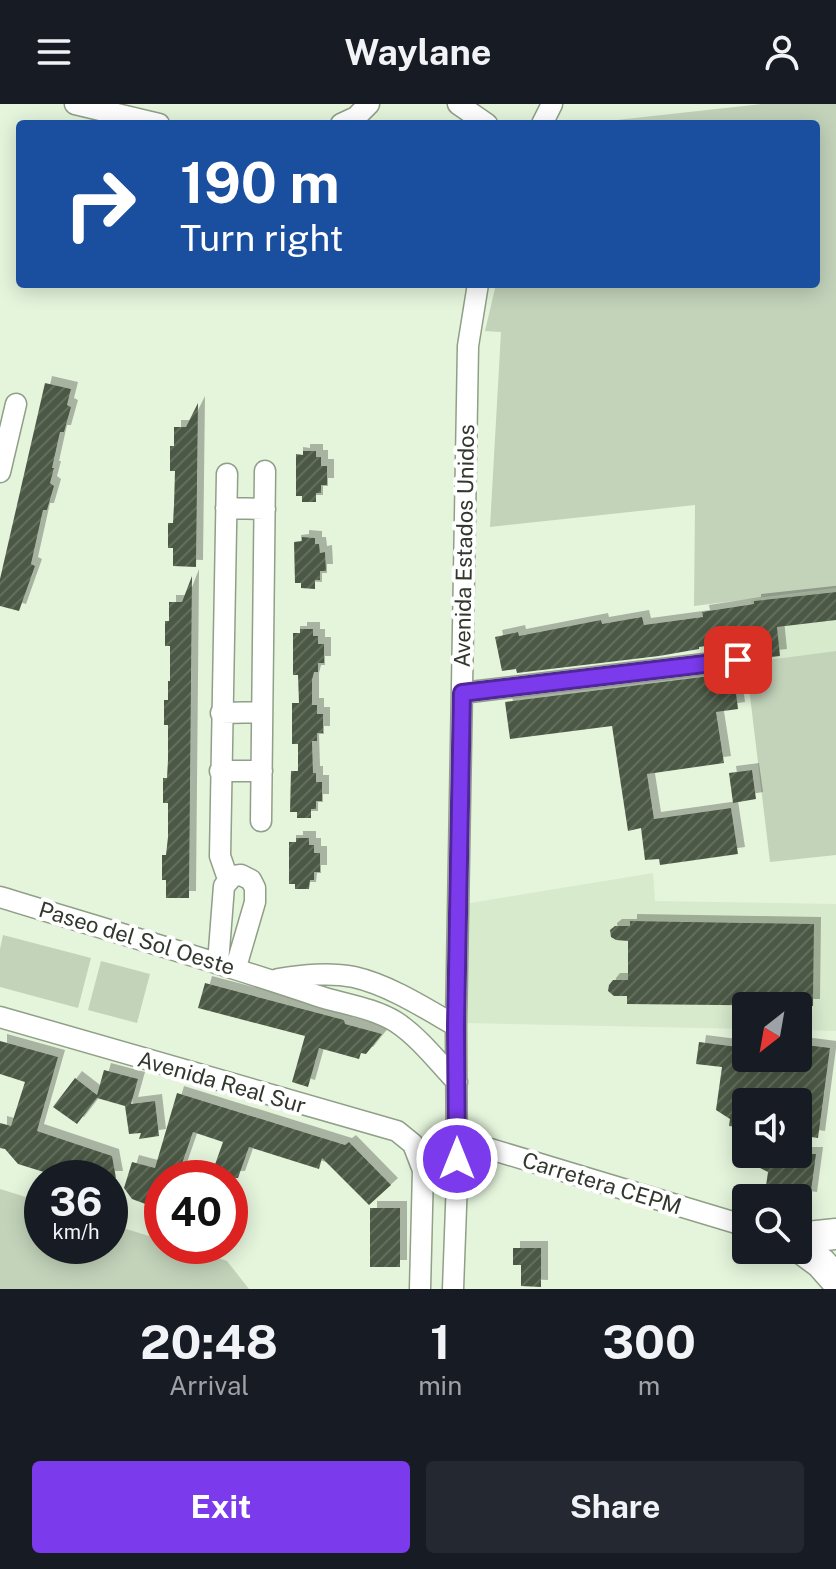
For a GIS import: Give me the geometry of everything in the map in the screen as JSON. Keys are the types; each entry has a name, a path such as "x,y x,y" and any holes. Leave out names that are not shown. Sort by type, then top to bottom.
{"highway":[{"path":"812,1239 836,1234"},
{"path":"812,1255 836,1280"}],"street":[{"path":"75,104 142,120"},
{"path":"350,120 369,104"},
{"path":"458,104 481,120"},
{"name":"Avenida Estados Unidos","path":"453,1289 468,346 477,288"},
{"path":"0,472 16,404"},
{"path":"261,821 265,471"},
{"path":"227,474 220,856 228,879"},
{"path":"226,508 265,509"},
{"path":"462,693 738,660"},
{"path":"221,713 262,712"},
{"path":"220,771 262,771"},
{"path":"241,875 251,880 255,888 255,902 227,965 224,886 228,879 241,875"},
{"name":"Paseo del Sol Oeste","path":"0,897 374,1012 395,1022 410,1034 457,1082"},
{"name":"Paseo del Sol Oeste","path":"274,980 313,974 354,977 456,1026"},
{"path":"374,1012 382,989"},
{"name":"Avenida Real Sur","path":"0,1017 397,1131 413,1144 423,1170 420,1289"},
{"name":"Carretera CEPM","path":"457,1139 732,1222"},
{"path":"812,1246 836,1252"}],"shaded area":[{"path":"762,104 836,104 836,588 694,606 695,505 490,527 501,332 485,331 495,288 820,288 820,120 616,120"},
{"path":"836,588 836,651 758,662 751,600"},
{"path":"836,651 836,855 770,862 746,663"},
{"path":"653,873 655,901 836,904 836,1031 812,1030 812,992 732,992 732,1029 467,1023 464,904"},
{"path":"3,935 91,958 78,1008 0,987"},
{"path":"101,961 150,974 137,1023 88,1010"},
{"path":"0,1189 24,1196 24,1264 128,1264 128,1230 144,1234 144,1264 229,1264 249,1289 0,1289"}],"building":[{"path":"45,383 71,389 67,405 71,407 64,432 60,432 50,483 54,486 47,510 43,510 31,564 35,566 19,611 0,606 0,579"},
{"path":"198,403 196,567 173,566 173,548 168,548 168,523 173,523 175,471 170,471 170,446 174,446 174,427 186,427"},
{"path":"303,451 316,451 316,457 321,457 321,466 327,466 327,485 321,485 321,493 316,493 316,502 302,502 302,496 296,496 296,454 303,455"},
{"path":"302,537 315,538 320,553 325,552 326,571 320,571 320,580 315,580 315,589 301,588 301,583 295,583 294,542 302,541"},
{"path":"192,576 189,898 166,898 166,880 162,880 162,855 166,855 168,837 168,803 163,803 163,778 167,778 168,760 164,700 168,700 170,646 165,646 165,621 169,621 169,602 182,602"},
{"path":"836,592 836,620 777,627 780,656 761,658 759,638 659,656 517,673 516,669 502,671 495,637 518,632 519,636 601,620 602,624 642,617 644,625 703,617 702,612 754,604 754,601"},
{"path":"300,629 313,629 313,636 318,636 318,644 324,644 324,663 318,663 318,672 314,672 312,680 312,705 317,705 317,714 323,714 323,733 317,733 317,741 312,741 313,773 316,773 316,782 322,782 322,801 316,801 316,809 311,809 311,818 297,818 297,812 290,812 291,771 298,771 298,744 292,744 292,703 299,703 298,675 293,675 293,633 300,633"},
{"path":"741,672 744,692 736,693 738,709 716,712 724,763 647,774 654,819 731,808 738,854 660,865 659,859 645,860 641,828 628,831 612,726 510,739 505,702"},
{"path":"752,770 756,799 733,803 729,773"},
{"path":"296,838 309,838 309,845 314,845 314,853 320,853 320,872 314,872 309,889 295,889 295,884 289,884 289,842 296,842"},
{"path":"630,921 814,924 813,1006 812,992 732,992 732,1005 627,1004 627,996 614,996 608,991 613,980 628,980 628,941 611,937 610,930 615,926 630,926"},
{"path":"205,983 344,1020 345,1024 382,1034 366,1054 361,1053 359,1059 319,1048 308,1087 292,1082 305,1036 198,1008"},
{"path":"0,1041 58,1057 37,1131 112,1156 113,1160 24,1160 24,1166 18,1164 5,1149 0,1148 0,1123 11,1126 25,1082 0,1074"},
{"path":"699,1042 732,1046 732,1072 812,1072 812,1046 830,1048 818,1138 812,1137 812,1088 732,1088 732,1126 729,1126 730,1119 716,1110 722,1067 696,1064"},
{"path":"104,1070 138,1079 131,1104 155,1101 159,1136 139,1139 141,1133 129,1134 125,1106 97,1098 77,1124 53,1107 75,1078 97,1095"},
{"path":"177,1093 345,1145 349,1142 391,1185 369,1205 322,1158 319,1169 249,1147 244,1160 217,1160 223,1142 193,1132 183,1160 157,1160"},
{"path":"812,1154 816,1154 812,1184 766,1184 768,1172 760,1168 812,1168"},
{"path":"132,1162 144,1165 144,1203 132,1199 128,1194"},
{"path":"370,1208 400,1208 400,1267 370,1267"},
{"path":"513,1248 541,1248 541,1287 521,1286 521,1265 513,1265"}],"route":[{"path":"457,1159 456,1026 462,693 738,660"}]}
